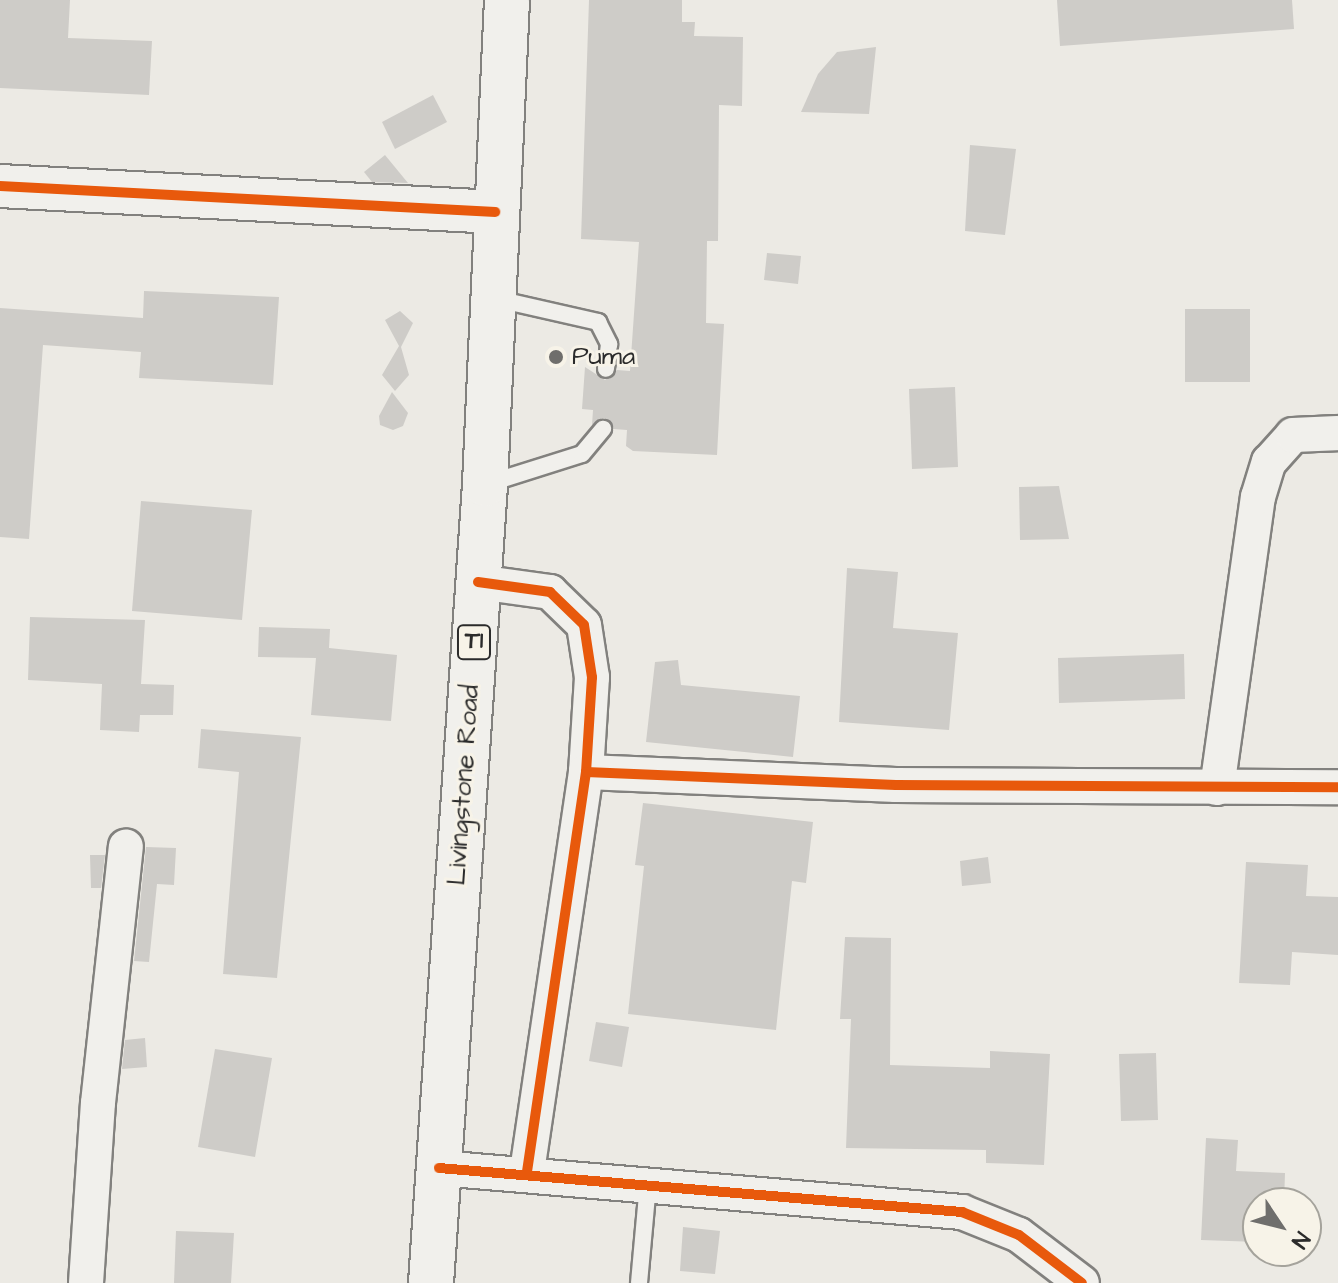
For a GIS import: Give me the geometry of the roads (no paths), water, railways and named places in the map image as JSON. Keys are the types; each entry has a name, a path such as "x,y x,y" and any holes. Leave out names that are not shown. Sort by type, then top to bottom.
{"highway":[{"name":"Livingstone Road","path":"431,1283 485,484 491,298 507,0"}],"street":[{"path":"0,186 495,212"},
{"path":"1217,788 1258,497 1269,462 1293,435 1338,433"},
{"path":"478,582 550,592 584,625 592,677 586,772 527,1171"},
{"path":"586,772 896,785 1338,787"},
{"path":"86,1283 96,1119 126,847"},
{"path":"439,1168 527,1171 962,1212 1019,1235 1082,1283"}],"lane":[{"path":"491,298 598,322 609,344 606,369"},
{"path":"485,484 582,454 603,429"},
{"path":"639,1283 648,1182"}],"place":[{"name":"Puma","path":"556,357"}]}
